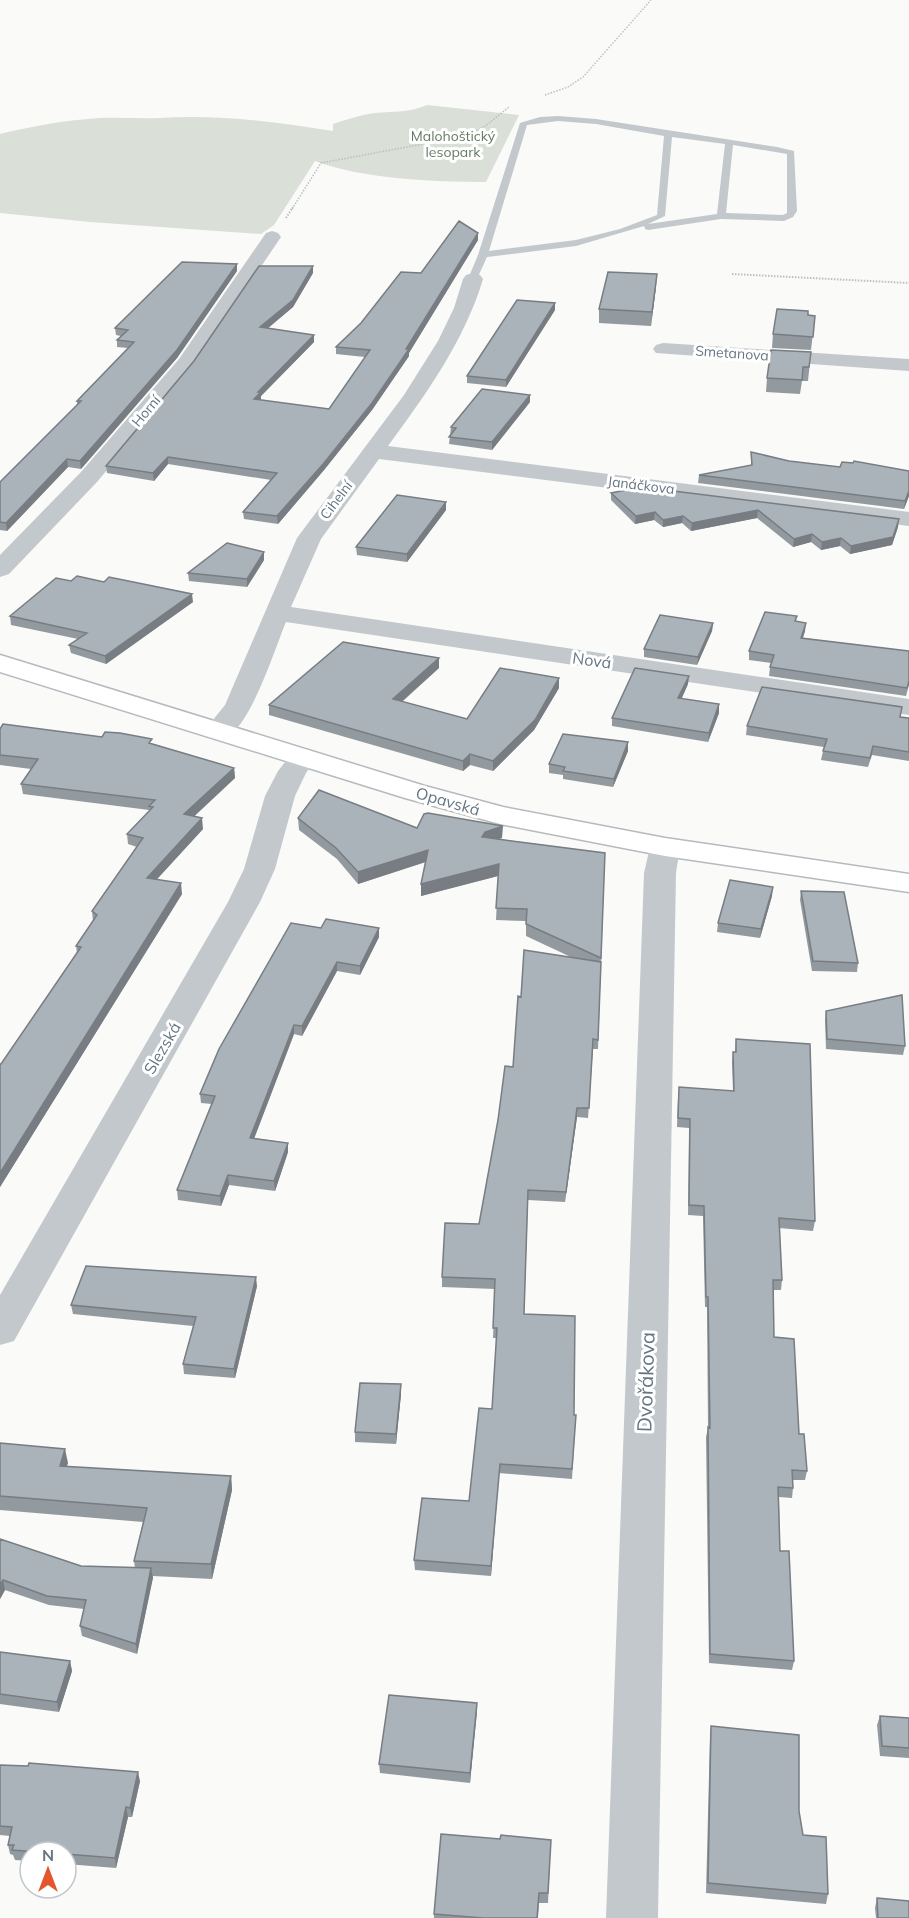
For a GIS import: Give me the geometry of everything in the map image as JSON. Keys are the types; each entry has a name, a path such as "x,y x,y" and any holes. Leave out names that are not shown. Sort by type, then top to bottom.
{"main road":[{"name":"Opavská","path":"0,663 303,758 500,815 664,847 909,883"}],"street":[{"name":"Horní","path":"0,569 89,477 186,363 277,231"},
{"name":"Cihelní","path":"218,731 238,707 309,538 413,397 464,308 472,279"},
{"name":"Smetanova","path":"663,349 909,365"},
{"name":"Janáčkova","path":"373,451 909,519"},
{"name":"Nová","path":"276,613 909,707"},
{"name":"Slezská","path":"0,1330 244,902 261,864 281,790 287,777 303,758"},
{"name":"Dvořákova","path":"632,1918 660,873 664,847"}],"lane":[{"path":"472,279 483,255 524,123 538,119 566,118 777,149 791,153 793,211 790,215 777,218 721,216 623,231 576,243 483,255"},
{"path":"623,231 661,216 668,134"},
{"path":"721,216 729,142"}],"path":[{"path":"544,96 579,82 651,0"},
{"path":"277,231 321,164 466,136 480,131 498,114 511,107"},
{"path":"732,274 909,283"}],"green space":[{"name":"Malohoštický lesopark","path":"427,105 519,115 486,182 376,176 315,161 274,225 261,234 0,213 0,134 87,119 182,117 246,120 333,131 333,124 354,117 408,111"}],"building":[{"path":"459,221 478,233 406,349 409,349 372,403 324,463 277,516 243,512 277,473 168,457 153,473 106,466 194,361 259,266 313,266 293,300 260,327 314,335 258,392 261,392 254,399 329,409 370,350 336,347 361,323 401,272 421,273"},
{"path":"182,262 237,264 177,350 80,461 67,459 6,523 0,522 0,482 81,401 77,401 134,342 117,340 128,330 115,328"},
{"path":"608,272 657,274 652,312 599,309"},
{"path":"517,300 555,303 506,380 467,376"},
{"path":"777,309 808,311 808,315 815,316 813,337 773,334"},
{"path":"771,350 811,352 809,367 803,367 802,380 767,378"},
{"path":"482,389 530,395 492,442 449,437 456,428 451,427"},
{"path":"751,452 789,461 840,467 842,462 853,463 854,461 909,471 909,491 905,501 699,475 752,465"},
{"path":"641,487 899,519 893,537 851,546 841,538 822,542 812,534 794,539 758,510 692,523 683,516 663,520 655,512 636,516 611,493"},
{"path":"397,495 446,502 407,554 356,547"},
{"path":"227,543 264,552 247,579 188,573"},
{"path":"77,576 104,582 109,577 192,594 105,656 69,645 87,633 10,616 56,578 71,581"},
{"path":"765,612 797,616 795,621 806,623 801,638 909,651 907,688 770,667 774,655 749,651"},
{"path":"660,615 713,623 698,657 644,649"},
{"path":"343,642 439,658 393,699 467,719 500,668 559,678 535,720 493,761 470,754 463,761 269,705"},
{"path":"635,668 689,676 678,698 719,704 709,733 612,718"},
{"path":"762,687 902,707 900,717 909,718 909,752 873,746 870,758 823,751 827,739 747,726"},
{"path":"3,724 102,737 105,732 152,739 149,743 234,768 184,814 202,818 147,878 181,883 0,1173 0,1064 81,947 76,946 97,915 92,911 143,838 127,834 153,807 149,806 155,800 21,784 38,759 0,755 0,729"},
{"path":"563,734 628,742 614,779 563,771 565,767 549,764"},
{"path":"319,790 417,828 424,814 428,813 503,826 485,832 482,837 605,853 601,958 526,924 527,909 496,908 499,864 421,884 428,850 358,872 336,848 298,818"},
{"path":"730,880 773,887 761,929 718,923"},
{"path":"801,891 844,892 858,963 813,961"},
{"path":"326,919 379,928 360,966 337,962 302,1026 294,1025 250,1138 288,1143 274,1181 228,1175 220,1196 177,1190 215,1096 200,1094 219,1049 291,923 321,928"},
{"path":"524,950 601,962 598,1040 593,1039 589,1108 577,1108 566,1192 528,1190 524,1314 575,1316 574,1415 576,1415 572,1469 500,1464 491,1566 414,1560 422,1498 469,1501 479,1408 492,1409 497,1328 493,1328 495,1279 442,1277 445,1223 479,1224 498,1120 505,1066 513,1067"},
{"path":"902,995 905,1046 827,1039 826,1011"},
{"path":"736,1039 810,1044 815,1221 779,1218 782,1280 773,1280 774,1337 794,1339 799,1434 804,1434 807,1471 792,1470 793,1488 778,1487 780,1551 789,1551 794,1661 710,1654 708,1427 710,1428 704,1206 689,1205 690,1119 678,1118 679,1087 734,1091 733,1052 736,1052"},
{"path":"86,1266 256,1277 234,1369 183,1364 196,1317 71,1305"},
{"path":"360,1383 401,1384 396,1434 355,1432"},
{"path":"0,1443 65,1449 60,1466 231,1476 211,1564 134,1561 147,1508 0,1496"},
{"path":"0,1539 81,1566 151,1568 136,1644 80,1626 86,1600 47,1596 3,1580 0,1585"},
{"path":"0,1652 70,1661 57,1702 0,1694"},
{"path":"389,1695 477,1703 470,1773 379,1764"},
{"path":"880,1716 909,1718 909,1748 882,1746"},
{"path":"711,1726 799,1735 799,1811 803,1835 826,1837 828,1894 708,1883"},
{"path":"29,1763 138,1772 130,1808 126,1807 115,1858 78,1855 78,1840 18,1840 18,1850 12,1850 14,1845 8,1845 12,1827 0,1826 0,1765 28,1766"},
{"path":"441,1834 500,1839 501,1835 551,1840 548,1893 539,1893 537,1918 483,1918 434,1914"},
{"path":"877,1898 909,1901 909,1918 878,1918"}]}
